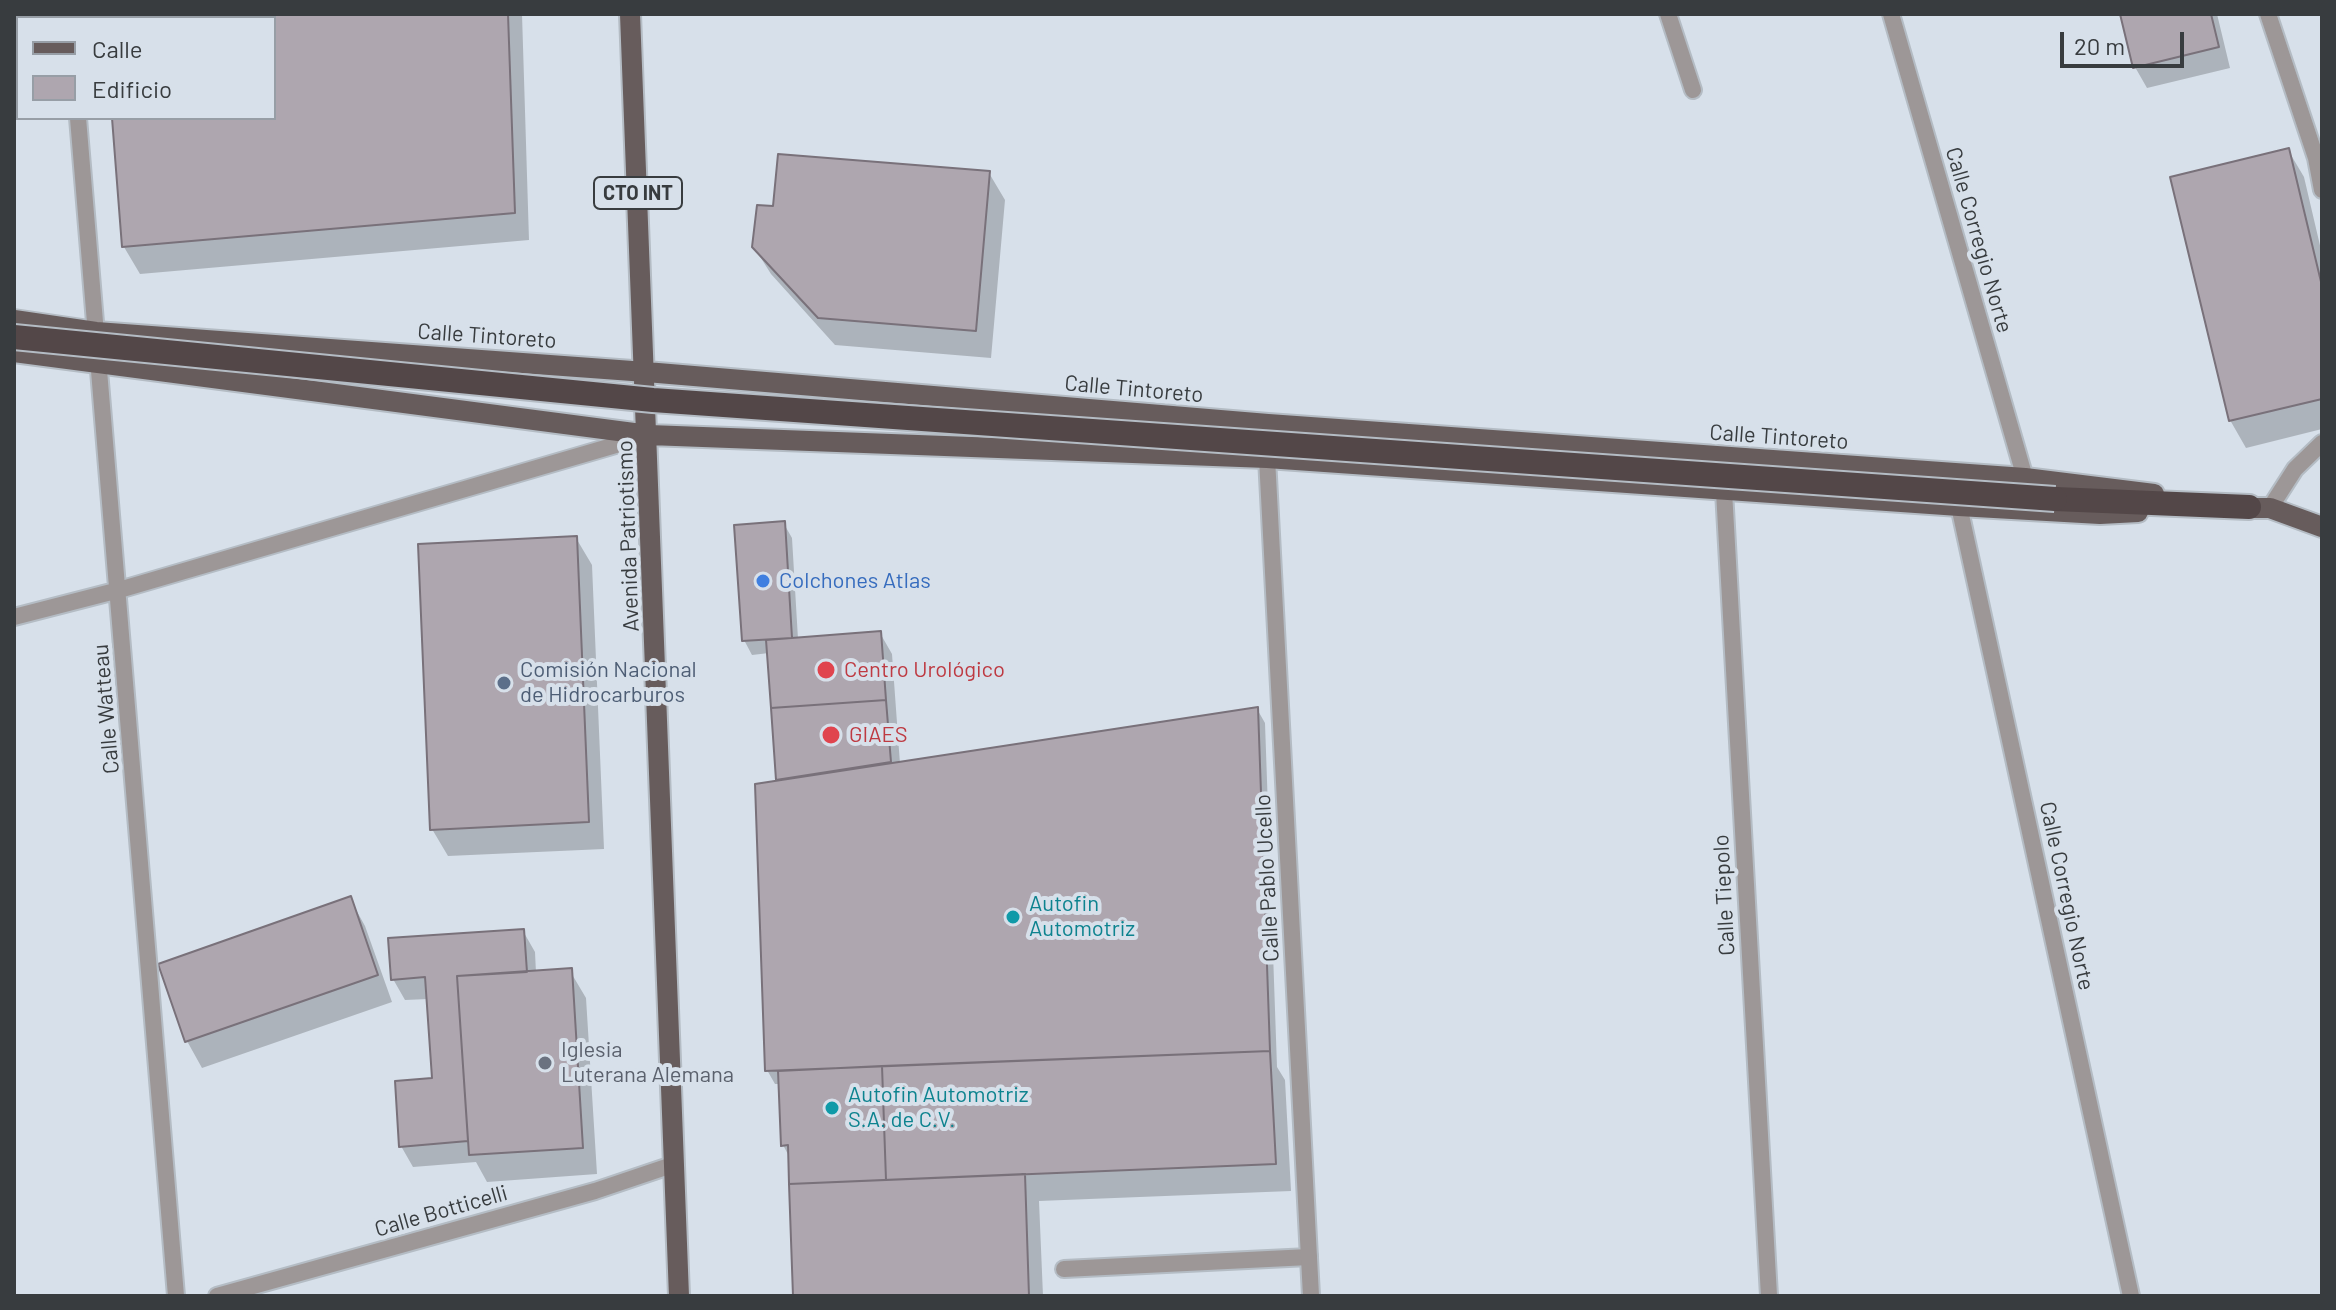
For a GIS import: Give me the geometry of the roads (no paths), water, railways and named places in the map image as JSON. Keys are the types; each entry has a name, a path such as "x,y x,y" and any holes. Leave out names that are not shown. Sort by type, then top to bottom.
{"highway":[{"path":"14,337 653,400 2055,499 2259,508"}],"main road":[{"name":"Avenida Patriotismo","path":"630,14 649,435 679,1296"},
{"name":"Calle Tintoreto","path":"14,320 96,332 646,372 1253,423 2025,478 2259,508 2322,527"},
{"name":"Calle Tintoreto","path":"14,352 649,435 1267,458 2100,514 2259,508"}],"street":[{"path":"1668,14 1693,90"},
{"name":"Calle Corregio Norte","path":"1891,14 2025,478"},
{"path":"2268,14 2319,160 2322,190"},
{"name":"Calle Watteau","path":"78,120 176,1296"},
{"name":"Calle Tintoreto","path":"14,617 119,590 649,435"},
{"path":"2259,508 2322,443"},
{"name":"Calle Pablo Ucello","path":"1267,458 1311,1296"},
{"name":"Calle Tiepolo","path":"1724,491 1769,1296"},
{"name":"Calle Corregio Norte","path":"1959,506 2131,1296"},
{"name":"Calle Botticelli","path":"217,1296 595,1191 675,1164"},
{"path":"1064,1269 1309,1257"}],"place":[{"name":"Colchones Atlas","path":"763,581"},
{"name":"Centro Urológico","path":"826,670"},
{"name":"Comisión Nacional de Hidrocarburos","path":"504,683"},
{"name":"GIAES","path":"831,735"},
{"name":"Autofin Automotriz","path":"1013,917"},
{"name":"Iglesia Luterana Alemana","path":"545,1063"},
{"name":"Autofin Automotriz S.A. de C.V.","path":"832,1108"}]}
